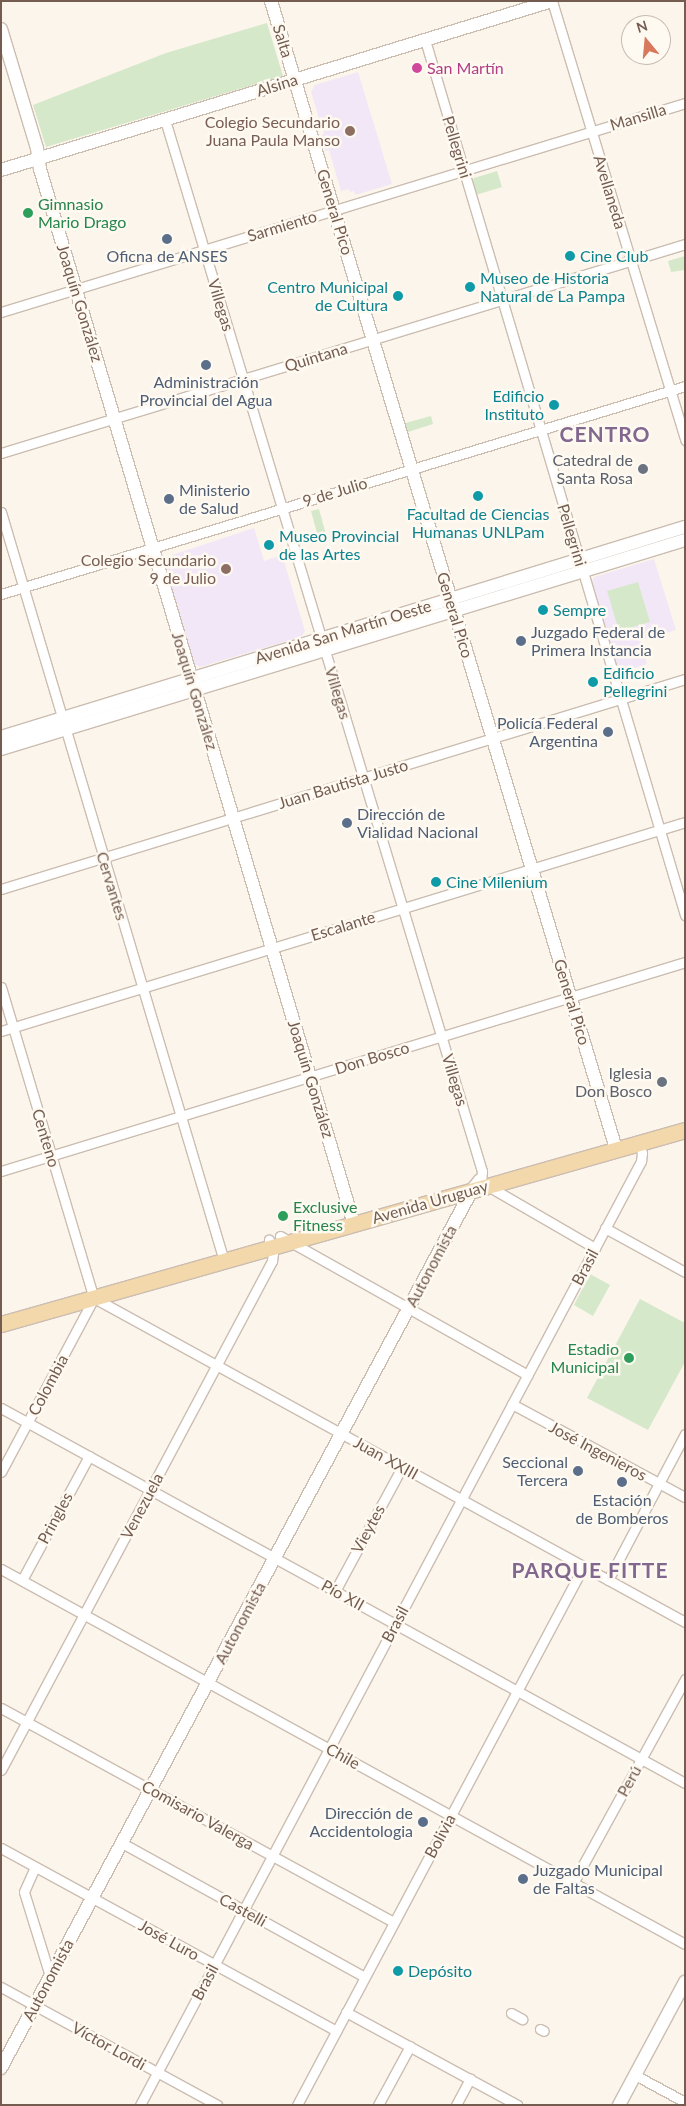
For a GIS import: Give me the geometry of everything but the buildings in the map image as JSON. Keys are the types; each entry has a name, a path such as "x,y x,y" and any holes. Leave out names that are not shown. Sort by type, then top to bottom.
{"main road":[{"name":"Avenida Uruguay","path":"1,1324 93,1294 479,1185 615,1145 685,1122"},
{"name":"Avenida Uruguay","path":"615,1145 640,1142 685,1130"},
{"name":"Avenida Uruguay","path":"1,1316 93,1294"}],"street":[{"name":"Salta","path":"271,1 295,80"},
{"name":"Alsina","path":"1,170 552,1"},
{"name":"Avellaneda","path":"552,1 685,440"},
{"name":"Joaquín González","path":"1,29 114,418 353,1220"},
{"name":"Pellegrini","path":"425,40 685,915"},
{"name":"General Pico","path":"295,80 615,1145"},
{"name":"Mansilla","path":"591,131 685,103"},
{"name":"Villegas","path":"166,120 482,1172 479,1185"},
{"name":"Sarmiento","path":"1,312 591,131"},
{"name":"Quintana","path":"1,453 685,244"},
{"name":"9 de Julio","path":"1,594 685,386"},
{"name":"Cervantes","path":"1,512 223,1257"},
{"name":"Avenida San Martín Oeste","path":"1,749 64,724 581,565 685,527"},
{"name":"Avenida San Martín Oeste","path":"581,565 685,540"},
{"name":"Juan Bautista Justo","path":"1,889 685,679"},
{"name":"Avenida San Martín Oeste","path":"1,737 64,724"},
{"name":"Escalante","path":"1,1031 685,822"},
{"name":"Don Bosco","path":"1,1171 685,962"},
{"name":"Centeno","path":"1,987 93,1294"},
{"name":"Brasil","path":"140,2105 642,1160 640,1142"},
{"path":"479,1185 595,1248"},
{"name":"Autonomista","path":"1,2068 408,1308 479,1185"},
{"path":"605,1228 685,1272"},
{"path":"278,1241 408,1308 528,1375"},
{"name":"Venezuela","path":"1,1770 272,1261 278,1241"},
{"name":"Juan XXIII","path":"93,1294 216,1365 685,1622"},
{"name":"Colombia","path":"1,1472 93,1294"},
{"name":"José Ingenieros","path":"512,1404 685,1498"},
{"name":"Pío XII","path":"1,1408 685,1783"},
{"path":"608,1580 685,1434"},
{"name":"Pringles","path":"22,1580 89,1456"},
{"name":"Vieytes","path":"335,1591 402,1467"},
{"name":"Bolivia","path":"297,2105 584,1567"},
{"name":"Chile","path":"1,1569 685,1944"},
{"name":"Perú","path":"573,1882 685,1679"},
{"name":"Comisario Valerga","path":"1,1708 394,1922"},
{"name":"Castelli","path":"122,1843 365,1977"},
{"name":"José Luro","path":"1,1848 336,2031"},
{"path":"35,1866 24,1892 50,1976"},
{"path":"619,2105 685,1982"},
{"name":"Víctor Lordi","path":"1,1987 217,2105"},
{"path":"346,2012 517,2105"},
{"path":"511,2013 522,2019"},
{"path":"378,2105 410,2046"},
{"path":"635,2075 685,2102"},
{"path":"456,2105 470,2079"}],"shaded area":[{"name":"Colegio Secundario Juana Paula Manso","path":"358,72 392,184 355,195 354,191 350,192 349,189 341,191 329,150 325,151 321,136 324,134 311,92 315,85"},
{"path":"254,528 264,561 282,555 305,631 301,637 200,667 192,663 163,558"},
{"path":"654,559 676,630 640,640 647,664 618,673 591,583 594,577"}],"green space":[{"path":"267,23 283,76 46,147 33,105 166,53"},
{"path":"497,171 502,187 476,195 472,183 474,178"},
{"path":"685,256 685,270 671,272 668,261"},
{"path":"431,416 433,424 405,433 402,424"},
{"path":"319,509 328,542 320,544 311,511"},
{"path":"638,582 650,622 619,631 607,591"},
{"path":"590,1274 610,1285 593,1316 574,1305"},
{"path":"640,1299 685,1323 685,1362 648,1430 587,1398"}],"place":[{"name":"San Martín","path":"417,68"},
{"name":"Colegio Secundario Juana Paula Manso","path":"350,131"},
{"name":"Gimnasio Mario Drago","path":"28,213"},
{"name":"Oficna de ANSES","path":"167,239"},
{"name":"Cine Club","path":"570,256"},
{"name":"Museo de Historia Natural de La Pampa","path":"470,287"},
{"name":"Centro Municipal de Cultura","path":"398,296"},
{"name":"Administración Provincial del Agua","path":"206,365"},
{"name":"Edificio Instituto","path":"554,405"},
{"name":"Catedral de Santa Rosa","path":"643,469"},
{"name":"Facultad de Ciencias Humanas UNLPam","path":"478,496"},
{"name":"Ministerio de Salud","path":"169,499"},
{"name":"Museo Provincial de las Artes","path":"269,545"},
{"name":"Colegio Secundario 9 de Julio","path":"226,569"},
{"name":"Sempre","path":"543,610"},
{"name":"Juzgado Federal de Primera Instancia","path":"521,641"},
{"name":"Edificio Pellegrini","path":"593,682"},
{"name":"Policía Federal Argentina","path":"608,732"},
{"name":"Dirección de Vialidad Nacional","path":"347,823"},
{"name":"Cine Milenium","path":"436,882"},
{"name":"Iglesia Don Bosco","path":"662,1082"},
{"name":"Exclusive Fitness","path":"283,1216"},
{"name":"Estadio Municipal","path":"629,1358"},
{"name":"Seccional Tercera","path":"578,1471"},
{"name":"Estación de Bomberos","path":"622,1482"},
{"name":"Dirección de Accidentologia","path":"423,1822"},
{"name":"Juzgado Municipal de Faltas","path":"523,1879"},
{"name":"Depósito","path":"398,1971"}],"district":[{"name":"CENTRO","path":"605,434"},
{"name":"PARQUE FITTE","path":"590,1570"}]}
